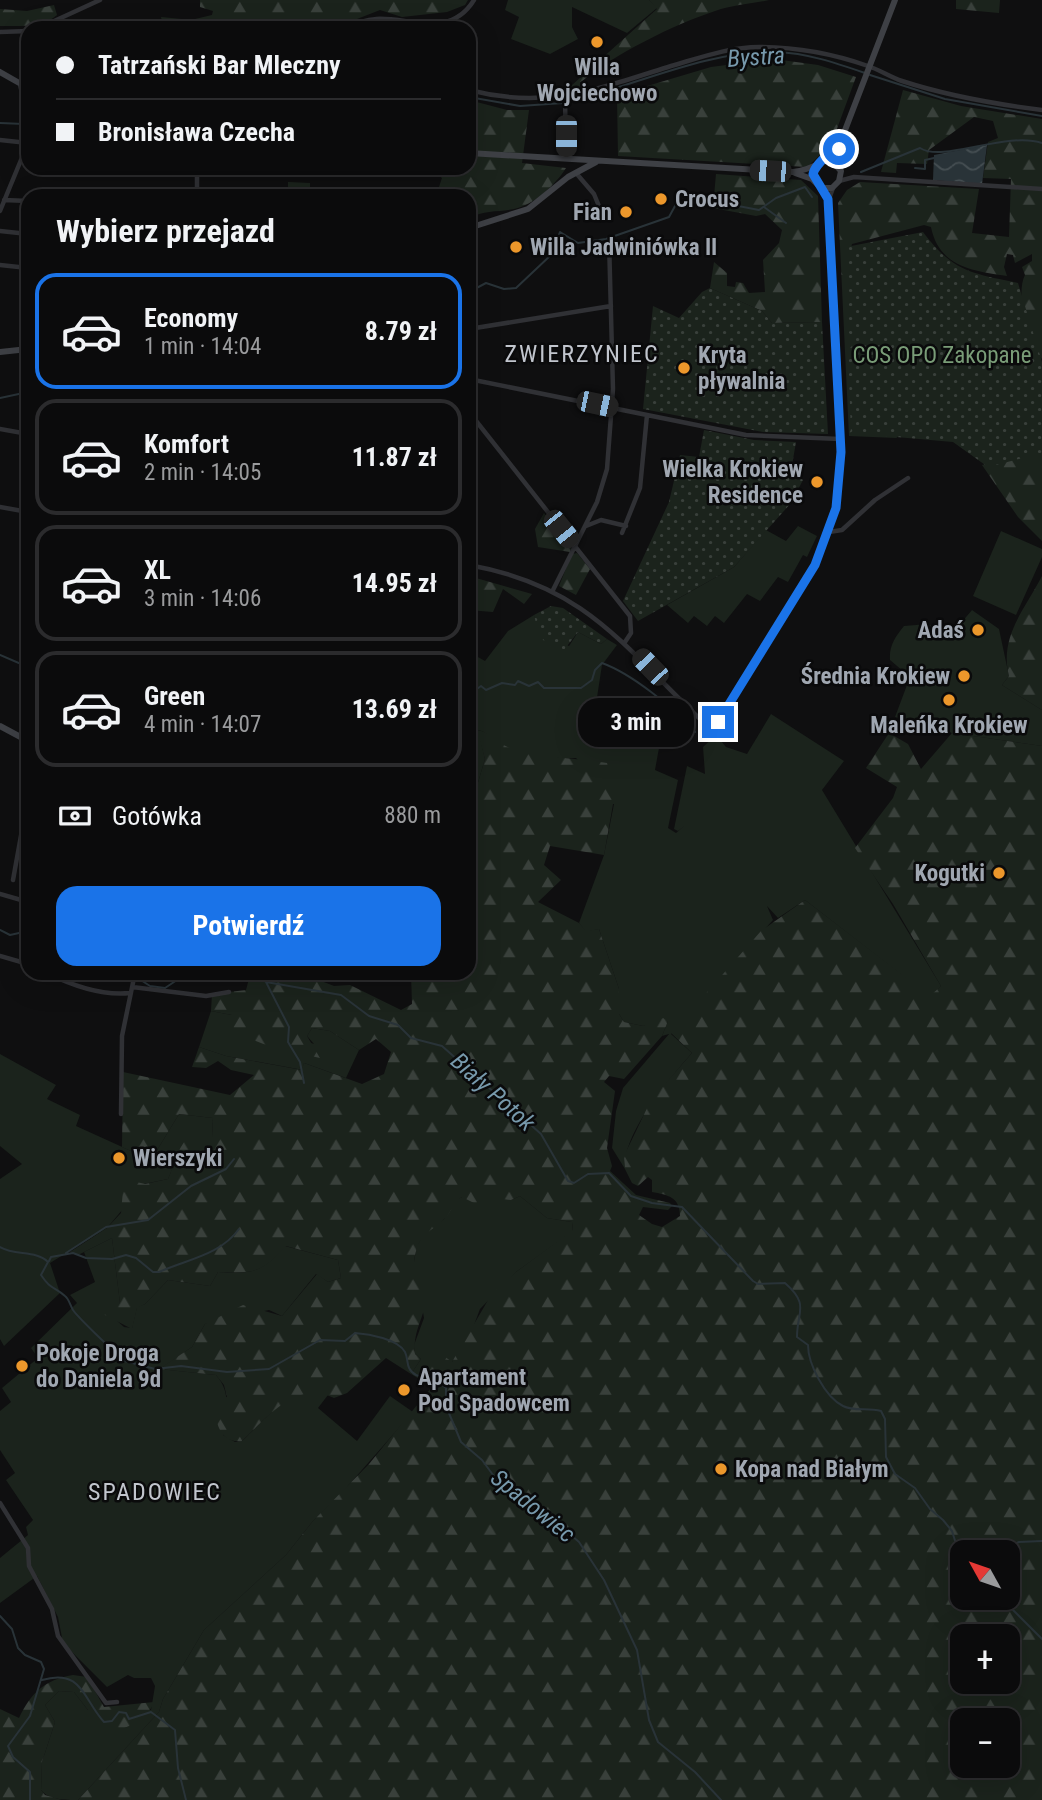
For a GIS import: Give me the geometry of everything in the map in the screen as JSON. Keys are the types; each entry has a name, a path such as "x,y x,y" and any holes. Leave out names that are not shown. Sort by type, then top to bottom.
{"street":[{"path":"54,21 100,0"},
{"path":"447,21 459,17 474,0"},
{"path":"476,153 793,172 815,167 825,161 842,138 895,0"},
{"path":"360,21 377,16 402,21"},
{"path":"0,32 21,31"},
{"path":"476,91 528,101 565,97 696,58 751,47 816,53 959,97 1042,110"},
{"path":"0,72 21,82"},
{"path":"565,97 566,159"},
{"path":"839,181 842,138"},
{"path":"0,140 21,142"},
{"path":"568,177 574,169 576,159"},
{"path":"0,211 21,160"},
{"path":"476,226 530,207 568,177 598,161"},
{"path":"825,161 854,177"},
{"path":"814,181 815,167"},
{"path":"476,567 510,575 552,592 590,614 625,642 700,719 709,724 718,722 811,573 829,532 840,483 828,199 814,181 793,172"},
{"path":"576,173 594,194 603,216"},
{"path":"828,199 839,181 854,177 1042,189"},
{"path":"822,188 833,188"},
{"path":"4,200 21,201"},
{"path":"0,231 21,233"},
{"path":"552,592 585,527 607,469 612,407 608,240"},
{"path":"0,265 21,267"},
{"path":"476,328 611,306"},
{"path":"0,352 21,350"},
{"path":"476,380 757,436 840,439"},
{"path":"622,533 640,488 647,415"},
{"path":"476,421 630,617 631,633 625,642"},
{"path":"0,429 21,433"},
{"path":"829,532 842,530 875,500 908,478"},
{"path":"0,507 21,511"},
{"path":"585,527 601,520 626,526"},
{"path":"0,726 21,737"},
{"path":"13,880 21,836"},
{"path":"0,894 21,900"},
{"path":"0,956 21,962"},
{"path":"65,980 110,994 131,990 206,996 229,992"},
{"path":"121,1114 121,1043 133,980"},
{"path":"0,1503 28,1548 29,1566 52,1609 55,1629 70,1657 91,1679 106,1703 117,1702"}],"green space":[{"path":"200,0 468,0 465,5 447,12 402,17 380,10 352,21 162,21 161,17 191,20 212,15 213,11 200,7"},
{"path":"508,0 649,0 657,8 627,33 572,7 572,27 578,39 550,54 511,39 519,17 505,10"},
{"path":"649,0 769,0 722,9 663,32 593,72 580,83 581,90 570,92 571,86 657,9"},
{"path":"956,0 1000,0 999,13 956,9"},
{"path":"54,5 57,15 47,21 21,21 21,25 0,26 0,9 27,11"},
{"path":"774,59 818,65 856,77 831,145 807,167 618,156 617,95 711,67"},
{"path":"903,90 961,106 1042,119 1042,359 1032,342 1022,306 1022,283 1025,275 1022,267 1032,261 1032,254 1015,263 1013,255 1007,254 1004,267 1007,276 959,265 941,251 931,227 924,225 852,244 847,269 851,318 867,367 897,438 849,436 838,203 847,190 860,182 979,189 972,233 1009,237 1011,179 983,178 988,142 998,138 993,121 974,117 929,150 927,164 897,163 896,173 881,172"},
{"path":"476,102 507,110 529,110 522,163 566,168 550,187 522,207 476,215 476,189 438,189 442,178 438,175 476,175"},
{"path":"716,174 801,180 818,196 822,322 772,323 762,311 710,288 714,262 727,273 727,286 735,287 736,282 743,283 749,293 765,292 763,260 779,243 782,230 765,214 756,216 713,208"},
{"path":"288,182 310,183 310,189 288,189"},
{"name":"COS OPO Zakopane","path":"923,232 944,255 964,269 1018,283 1042,362 1042,453 988,467 953,442 851,433 848,350 852,346 851,336 846,328 846,247"},
{"name":"COS OPO Zakopane","path":"710,288 762,311 772,323 822,322 828,434 763,432 643,409 653,306 679,318 702,292"},
{"path":"1042,415 1042,541 1018,517 982,465 1038,451"},
{"path":"704,430 754,440 796,442 791,471 803,480 791,503 734,567 638,621 623,601 669,502 680,455 699,457"},
{"path":"544,513 571,548 570,552 538,547 535,529"},
{"path":"798,526 817,536 807,557 803,555 788,582 778,577 760,601 747,594 724,623 715,616 707,626 694,616 688,623 667,605 734,567 766,530 786,541"},
{"path":"1001,531 1042,549 1042,557 1016,615 973,596"},
{"path":"577,553 590,569 576,595 559,586 572,554"},
{"path":"1042,576 1042,710 1002,685 1009,676 1008,649 1015,624"},
{"path":"476,578 532,594 524,604 503,589 493,612 476,611"},
{"path":"551,606 563,608 607,639 601,644 578,632 564,650 551,646 540,634 534,615"},
{"path":"972,610 999,629 1009,676 1002,685 1042,710 1042,746 952,733 895,717 910,677 890,660 892,646 898,634 904,626 928,624 958,640 962,635 961,623"},
{"path":"534,615 541,633 569,646 578,632 601,644 607,639 617,645 602,665 596,704 634,712 630,733 659,748 655,770 678,780 668,828 676,833 684,826 678,831 674,829 687,766 705,774 703,747 716,735 726,747 747,754 771,714 844,761 822,790 941,986 930,997 805,900 778,918 767,906 773,920 671,1034 692,1053 660,1091 639,1124 626,1155 625,1169 612,1148 616,1111 623,1088 669,1034 662,1036 668,1021 643,1026 624,1022 619,1014 619,989 599,929 586,932 579,923 604,855 614,804 617,804 576,758 518,752 500,745 478,730 485,759 476,789 476,656 485,661 508,631"},
{"path":"477,730 515,750 607,763 618,804 613,804 604,855 550,846 544,865 561,880 538,902 579,923 586,931 599,929 619,989 619,1014 624,1022 643,1026 663,1018 668,1021 662,1036 624,1079 609,1076 604,1082 615,1091 607,1148 612,1166 610,1171 636,1195 670,1203 672,1206 668,1210 643,1207 639,1215 662,1227 680,1216 678,1205 668,1196 652,1192 652,1180 648,1177 638,1186 632,1183 625,1169 624,1156 651,1100 692,1053 671,1033 761,931 805,900 930,996 941,986 893,904 855,848 893,798 897,787 866,768 889,733 908,744 921,769 952,733 1042,746 1042,1800 78,1800 159,1712 163,1699 204,1630 286,1555 313,1521 369,1464 431,1388 421,1380 420,1374 440,1353 452,1362 491,1295 516,1272 573,1230 572,1222 547,1218 520,1196 511,1200 487,1197 478,1205 462,1197 418,1245 414,1261 426,1289 426,1300 415,1341 415,1354 421,1359 411,1374 386,1358 347,1393 334,1398 320,1394 295,1397 272,1412 242,1441 234,1441 222,1434 215,1414 214,1399 227,1397 224,1385 216,1375 159,1369 192,1347 205,1324 243,1305 282,1316 317,1274 328,1282 341,1278 338,1260 286,1246 270,1262 256,1270 240,1273 218,1272 210,1286 168,1280 145,1304 137,1308 132,1329 103,1314 120,1303 112,1238 78,1255 70,1252 107,1228 121,1213 124,1179 145,1184 168,1179 187,1138 212,1138 213,1118 179,1114 151,1160 122,1147 123,1072 230,1095 254,1075 231,1070 218,1061 206,1068 192,1067 199,1047 226,1056 302,1070 304,1063 362,1084 384,1074 391,1052 376,1039 359,1050 330,1031 312,1028 307,1036 320,1058 271,1047 228,1030 232,1015 211,1011 212,994 246,990 249,980 321,980 334,986 350,985 401,1010 412,1004 411,980 476,980 476,789 485,759"},
{"path":"211,1011 232,1015 314,1044 307,1036 312,1028 330,1031 359,1050 346,1078 304,1063 303,1070 226,1056 199,1047"},
{"path":"0,1054 56,1085 47,1099 80,1115 76,1126 151,1160 179,1114 213,1118 212,1139 175,1153 175,1163 168,1179 144,1184 107,1228 50,1263 60,1293 4,1346 0,1339 0,1179 22,1164 0,1146"},
{"path":"496,1196 511,1200 520,1196 547,1218 572,1222 573,1231 516,1272 480,1309 470,1336 452,1362 420,1374 421,1380 411,1374 421,1359 415,1354 414,1345 424,1318 414,1261 417,1246 424,1233 444,1219 453,1201 462,1197"},
{"path":"112,1238 120,1303 115,1319 124,1327 132,1328 137,1307 145,1304 168,1280 210,1286 218,1272 240,1273 256,1270 269,1262 285,1246 338,1260 341,1278 328,1282 316,1274 282,1316 269,1310 205,1324 192,1347 160,1369 216,1375 226,1396 223,1435 235,1442 242,1441 281,1404 304,1393 328,1395 318,1408 357,1441 390,1396 413,1412 339,1496 313,1521 286,1555 204,1630 163,1699 159,1712 78,1800 63,1799 48,1796 41,1790 42,1762 55,1722 45,1705 59,1691 74,1692 88,1710 151,1710 155,1686 151,1678 134,1678 128,1675 107,1687 63,1643 58,1617 37,1576 0,1603 0,1558 28,1535 26,1527 33,1520 6,1480 15,1473 0,1450 0,1411 11,1402 2,1388 38,1358 31,1348 77,1303 70,1295 95,1282 84,1252"},
{"path":"73,1675 87,1677 104,1707 154,1702 143,1717 113,1733 91,1722 88,1710 74,1692 59,1691 45,1705 55,1722 42,1762 41,1790 45,1795 62,1800 0,1800 0,1709 19,1718 28,1701 46,1684"}],"water":[{"path":"987,145 982,184 933,180 934,155"}],"waterway":[{"name":"Bystra","path":"568,102 671,70 750,53 799,54 865,73"},
{"name":"Bystra","path":"870,75 945,99 1042,116"},
{"name":"Bystra","path":"476,98 520,106 563,103"},
{"name":"Bystra","path":"0,123 21,124"},
{"path":"861,172 920,148 930,152 944,152 1011,141 1042,143"},
{"path":"915,168 925,169 925,160 934,158"},
{"path":"476,288 486,283 504,289 516,288 551,255 560,232 578,243 606,239 669,217 681,195 759,210 776,198 805,187 812,197"},
{"path":"764,207 786,223"},
{"path":"0,398 21,394"},
{"path":"0,655 21,664"},
{"path":"476,690 481,686 486,690 502,683 515,685 518,681 529,686 538,682 544,688 581,688 592,680 595,670 602,663 652,692 695,732"},
{"name":"Biały Potok","path":"0,930 10,935 21,933"},
{"name":"Biały Potok","path":"141,980 150,986 165,988 177,980"},
{"name":"Biały Potok","path":"263,980 341,995 369,1016 398,1025 411,1038 442,1046 541,1134 568,1181 574,1183 588,1174 609,1173 631,1196 652,1203 682,1207 753,1281 758,1284 785,1283 800,1303 797,1337 808,1345 811,1361 824,1388 836,1402 847,1408 881,1411 885,1419 886,1457 895,1474 915,1488 930,1509 952,1531 955,1540"},
{"path":"266,982 289,1027 288,1042 300,1062 304,1083"},
{"path":"66,1253 106,1227 148,1220 191,1186 226,1169 234,1159"},
{"path":"49,1261 51,1257 73,1253 86,1258 112,1259 126,1255 136,1258 153,1272 159,1272 213,1251 239,1229"},
{"name":"Spadowiec","path":"0,1247 43,1258 48,1262 41,1275 44,1280 66,1297 76,1314 120,1355 121,1360 155,1369 181,1366 227,1372 269,1369 320,1340 345,1341 355,1333 383,1338 401,1347 413,1373 434,1380 446,1388 446,1406 461,1442 482,1460 499,1483 547,1514 579,1542 604,1580 637,1650 649,1720 658,1742 695,1772 721,1800"},
{"path":"1020,1542 1042,1541"},
{"name":"Biały Potok","path":"1013,1610 1042,1639"},
{"path":"0,1616 12,1629 18,1648 25,1655 41,1662 44,1669 30,1716 8,1746 13,1757 30,1772 30,1800"},
{"path":"42,1680 55,1677 74,1682 104,1722 112,1721 119,1712 126,1713 129,1719 151,1712 175,1730 178,1768 186,1800"}],"place":[{"name":"Willa Wojciechowo","path":"597,42"},
{"name":"Crocus","path":"661,199"},
{"name":"Fian","path":"626,212"},
{"name":"Willa Jadwiniówka II","path":"516,247"},
{"name":"Kryta pływalnia","path":"684,368"},
{"name":"Wielka Krokiew Residence","path":"817,482"},
{"name":"Adaś","path":"978,630"},
{"name":"Średnia Krokiew","path":"964,676"},
{"name":"Maleńka Krokiew","path":"949,700"},
{"name":"Kogutki","path":"999,873"},
{"name":"Wierszyki","path":"119,1158"},
{"name":"Pokoje Droga do Daniela 9d","path":"22,1366"},
{"name":"Apartament Pod Spadowcem","path":"404,1390"},
{"name":"Kopa nad Białym","path":"721,1469"}],"district":[{"name":"ZWIERZYNIEC","path":"582,354"},
{"name":"SPADOWIEC","path":"155,1492"}],"route":[{"path":"718,722 815,565 827,540 836,508 841,480 841,452 828,199 815,182 813,174 816,166 825,161 842,138 839,149"}]}
